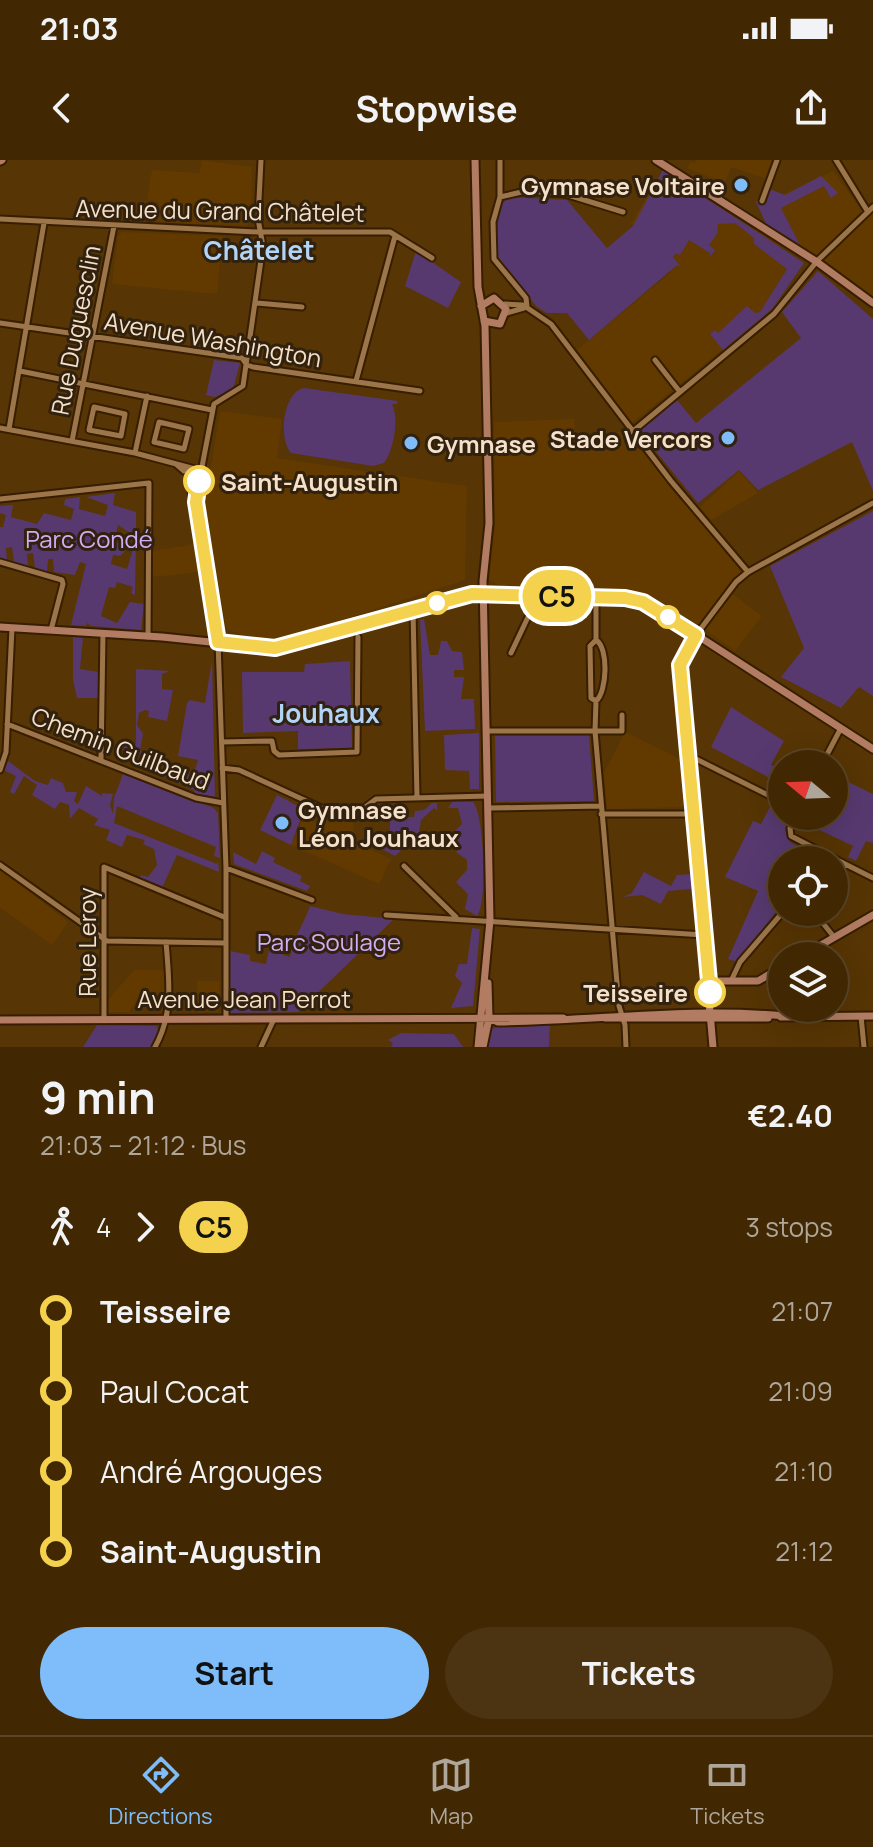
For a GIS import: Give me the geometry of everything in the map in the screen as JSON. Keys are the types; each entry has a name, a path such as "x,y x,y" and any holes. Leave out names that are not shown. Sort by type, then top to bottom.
{"main road":[{"path":"475,160 479,291 485,340 489,523 484,593 484,693 488,731 490,920 481,1047"},
{"path":"656,160 817,262 873,303"},
{"path":"479,291 506,309 485,340"},
{"path":"481,306 490,299"},
{"path":"484,321 496,325"},
{"path":"0,627 275,648 484,593 643,602 873,749"},
{"path":"696,635 680,665 710,981 713,1047"},
{"path":"826,942 873,915"},
{"path":"710,981 758,981 768,975"},
{"name":"Avenue Jean Perrot","path":"0,1020 873,1016"}],"street":[{"path":"226,1018 226,868 218,642 196,500 212,410 217,402 240,391 247,365 263,246 258,219 261,160"},
{"path":"500,160 500,197 493,222 494,259 526,298 527,308"},
{"path":"762,201 777,160"},
{"path":"632,432 774,314 817,262 870,210 836,160"},
{"path":"500,197 526,191 565,194 623,212"},
{"name":"Avenue du Grand Châtelet","path":"0,219 261,232 342,229 390,232 432,258"},
{"path":"9,429 44,223"},
{"name":"Rue Duguesclin","path":"72,441 114,226"},
{"path":"356,381 395,235"},
{"path":"257,303 302,307"},
{"path":"506,309 527,308 551,324 632,432 748,572"},
{"name":"Avenue Washington","path":"0,323 242,358 247,365 420,391"},
{"path":"655,360 680,392"},
{"path":"20,371 212,410"},
{"path":"135,453 147,396"},
{"path":"94,407 125,414 121,436 89,430 94,407"},
{"path":"159,422 189,429 184,449 170,446 154,442 159,422"},
{"path":"0,428 135,453 199,470"},
{"path":"173,462 184,471 196,500"},
{"path":"184,471 199,470"},
{"path":"191,490 199,470"},
{"path":"0,499 149,483 148,637"},
{"path":"696,635 748,572 873,503"},
{"path":"0,562 64,582 51,630"},
{"path":"511,653 538,596"},
{"path":"596,597 596,640 604,651 602,692 596,701 595,731 626,1047"},
{"path":"413,610 417,797"},
{"path":"0,770 6,752 12,628"},
{"path":"101,759 103,633"},
{"path":"222,742 272,741 274,751 279,755 357,752 358,637"},
{"path":"596,640 589,649 588,684 590,696 596,701"},
{"path":"488,731 622,731 622,715"},
{"name":"Chemin Guilbaud","path":"7,724 196,798 223,803"},
{"path":"829,750 841,728"},
{"path":"688,755 768,795"},
{"path":"222,768 239,770 336,815 352,817 376,799 489,796"},
{"path":"489,808 694,814"},
{"path":"790,830 791,836 810,846"},
{"path":"0,865 104,939 224,943"},
{"path":"404,866 456,917"},
{"path":"848,866 873,878"},
{"name":"Rue Leroy","path":"104,1018 104,867 224,917"},
{"path":"226,868 312,900"},
{"path":"386,915 705,935"},
{"path":"731,981 772,926"},
{"path":"827,926 834,937"},
{"path":"155,1047 168,1019 166,942"},
{"path":"735,972 744,981"},
{"path":"861,1016 864,1047"},
{"path":"261,1047 275,1018"}],"shaded area":[{"path":"202,160 252,167 251,221 246,226 155,222 159,202 147,199 152,170 199,173"},
{"path":"696,160 774,160 767,179 731,167 725,183 687,168 690,162 695,163"},
{"path":"663,170 779,245 772,256 787,269 773,292 782,299 776,306 632,423 577,350 671,272 631,223"},
{"path":"833,171 862,211 873,203 873,298 801,247 775,198"},
{"path":"122,232 222,236 217,294 112,284 118,236"},
{"path":"220,411 282,419 277,458 467,486 465,580 290,637 257,640 226,629 205,503"},
{"path":"574,419 574,439 626,431 738,567 741,572 726,589 762,616 735,651 697,624 631,593 509,590 489,580 495,526 494,422"},
{"path":"739,471 758,493 711,520 700,507"},
{"path":"195,544 200,572 152,577 152,551"},
{"path":"625,732 680,759 686,807 607,809 604,773"},
{"path":"304,817 317,823 319,820 353,819 354,842 391,859 379,884 291,845"},
{"path":"0,869 68,922 52,945 0,907"},
{"path":"134,970 166,970 168,994 136,1001 129,1012 108,1012 107,1001"},
{"path":"197,981 220,981 218,1012 198,1012"}],"green space":[{"path":"663,170 804,263 772,309 723,350 710,334 715,330 718,333 747,306 755,313 760,312 787,269 754,244 754,238 735,223 718,224 717,234 709,245 715,250 710,257 710,253 689,240 680,255 676,253 673,257 681,267 677,265 589,340 567,313 547,313 537,307 498,259 498,217 508,197 567,200 607,248 633,226"},
{"path":"821,176 838,193 831,198 824,186 781,208 800,245 766,224 756,202 767,188 785,195"},
{"path":"416,251 461,282 448,308 405,286"},
{"path":"818,271 873,319 873,491 852,442 758,490 739,470 698,503 639,431 677,400 696,423 801,338 782,312"},
{"path":"214,360 240,363 233,389 215,397 206,395"},
{"path":"304,388 398,401 392,404 394,434 384,463 373,466 291,453 284,427 287,407 297,391"},
{"name":"Parc Condé","path":"115,493 113,505 136,512 136,537 118,525 114,542 130,546 120,556 113,555 111,564 127,569 136,539 135,595 131,593 133,587 117,582 115,588 109,587 101,616 117,623 130,602 144,604 141,630 91,626 87,623 86,626 71,625 86,564 80,562 75,575 54,572 53,559 48,559 47,572 35,568 33,553 27,554 28,566 14,562 12,547 6,548 7,560 0,559 0,527 3,527 6,515 0,513 0,506 13,505 11,517 37,524 44,513 71,520 74,509 64,505 65,499 80,497 79,509 105,516 108,505 86,497"},
{"path":"873,511 873,696 859,687 841,708 781,677 804,648 770,566"},
{"path":"424,619 430,655 438,655 441,641 447,641 452,651 462,652 464,670 454,670 454,677 464,677 461,699 474,699 475,729 425,731 420,620"},
{"path":"73,637 83,638 80,669 98,672 98,698 77,698 73,680"},
{"path":"212,660 215,797 195,795 194,790 158,774 159,769 193,775 198,760 178,756 187,703 190,700 205,703"},
{"path":"350,661 352,748 298,749 298,731 243,733 242,672 304,672 305,664"},
{"path":"136,669 170,671 162,674 162,689 173,690 167,721 148,717 149,711 139,713 137,725 143,734 140,750 144,754 124,751 124,746 136,744"},
{"path":"731,707 784,741 779,750 768,750 768,777 711,747"},
{"path":"479,733 479,789 470,789 469,771 445,770 444,735"},
{"path":"495,733 589,734 594,801 496,802"},
{"path":"8,761 35,781 48,785 51,778 63,783 66,792 77,792 74,801 78,804 86,786 102,796 102,793 113,794 110,805 113,814 114,798 123,774 214,808 218,813 220,858 214,856 216,847 117,806 114,823 217,864 218,860 219,872 177,855 162,888 139,879 141,875 148,877 157,865 154,849 143,844 145,840 127,835 122,847 106,840 110,830 94,825 98,819 79,808 70,819 69,805 60,802 55,809 32,795 37,785 24,776 14,794 10,792 16,776 4,770"},
{"path":"848,782 873,794 873,843 866,841 856,861 848,857 853,846 819,830 848,830"},
{"name":"Gymnase Léon Jouhaux","path":"277,795 304,809 291,845 260,830"},
{"path":"452,802 473,802 480,822 483,894 477,916 465,909 468,894 456,882 467,870 467,860 456,852 461,847 450,836 462,824 458,808 448,808"},
{"path":"437,803 437,810 434,808 421,820 419,833 395,856 376,846 375,836 390,836 390,818 414,817 415,811 424,810"},
{"path":"768,811 768,830 785,830 790,842 797,846 768,846 768,922 737,962 728,959 758,891 725,877 753,821 761,824"},
{"path":"262,851 275,858 273,862 302,876 300,881 310,886 307,891 234,864 233,852 256,864"},
{"path":"644,872 671,886 677,875 691,874 691,889 668,891 661,904 642,895 623,897 632,893"},
{"name":"Parc Soulage","path":"310,906 343,914 394,919 298,1012 230,1013 230,951 250,955 250,961 266,964 269,950 290,957"},
{"path":"472,928 480,929 473,1006 451,1008 462,983 455,976 459,964 467,964"},
{"path":"510,1024 550,1024 549,1047 485,1047 490,1029"},
{"path":"97,1025 156,1026 159,1030 152,1047 83,1047"},
{"path":"401,1033 454,1034 463,1047 391,1047 393,1043 388,1040"}],"bus line":[{"name":"C5","path":"199,481 196,502 218,642 275,648 484,593 625,598 643,602 696,635 680,665 710,992"}],"place":[{"name":"Gymnase Voltaire","path":"741,185"},
{"name":"Stade Vercors","path":"728,438"},
{"name":"Gymnase","path":"411,443"},
{"name":"Saint-Augustin","path":"199,481"},
{"name":"Gymnase Léon Jouhaux","path":"282,823"},
{"name":"Teisseire","path":"710,992"}],"district":[{"name":"Châtelet","path":"259,250"},
{"name":"Jouhaux","path":"326,713"}]}
